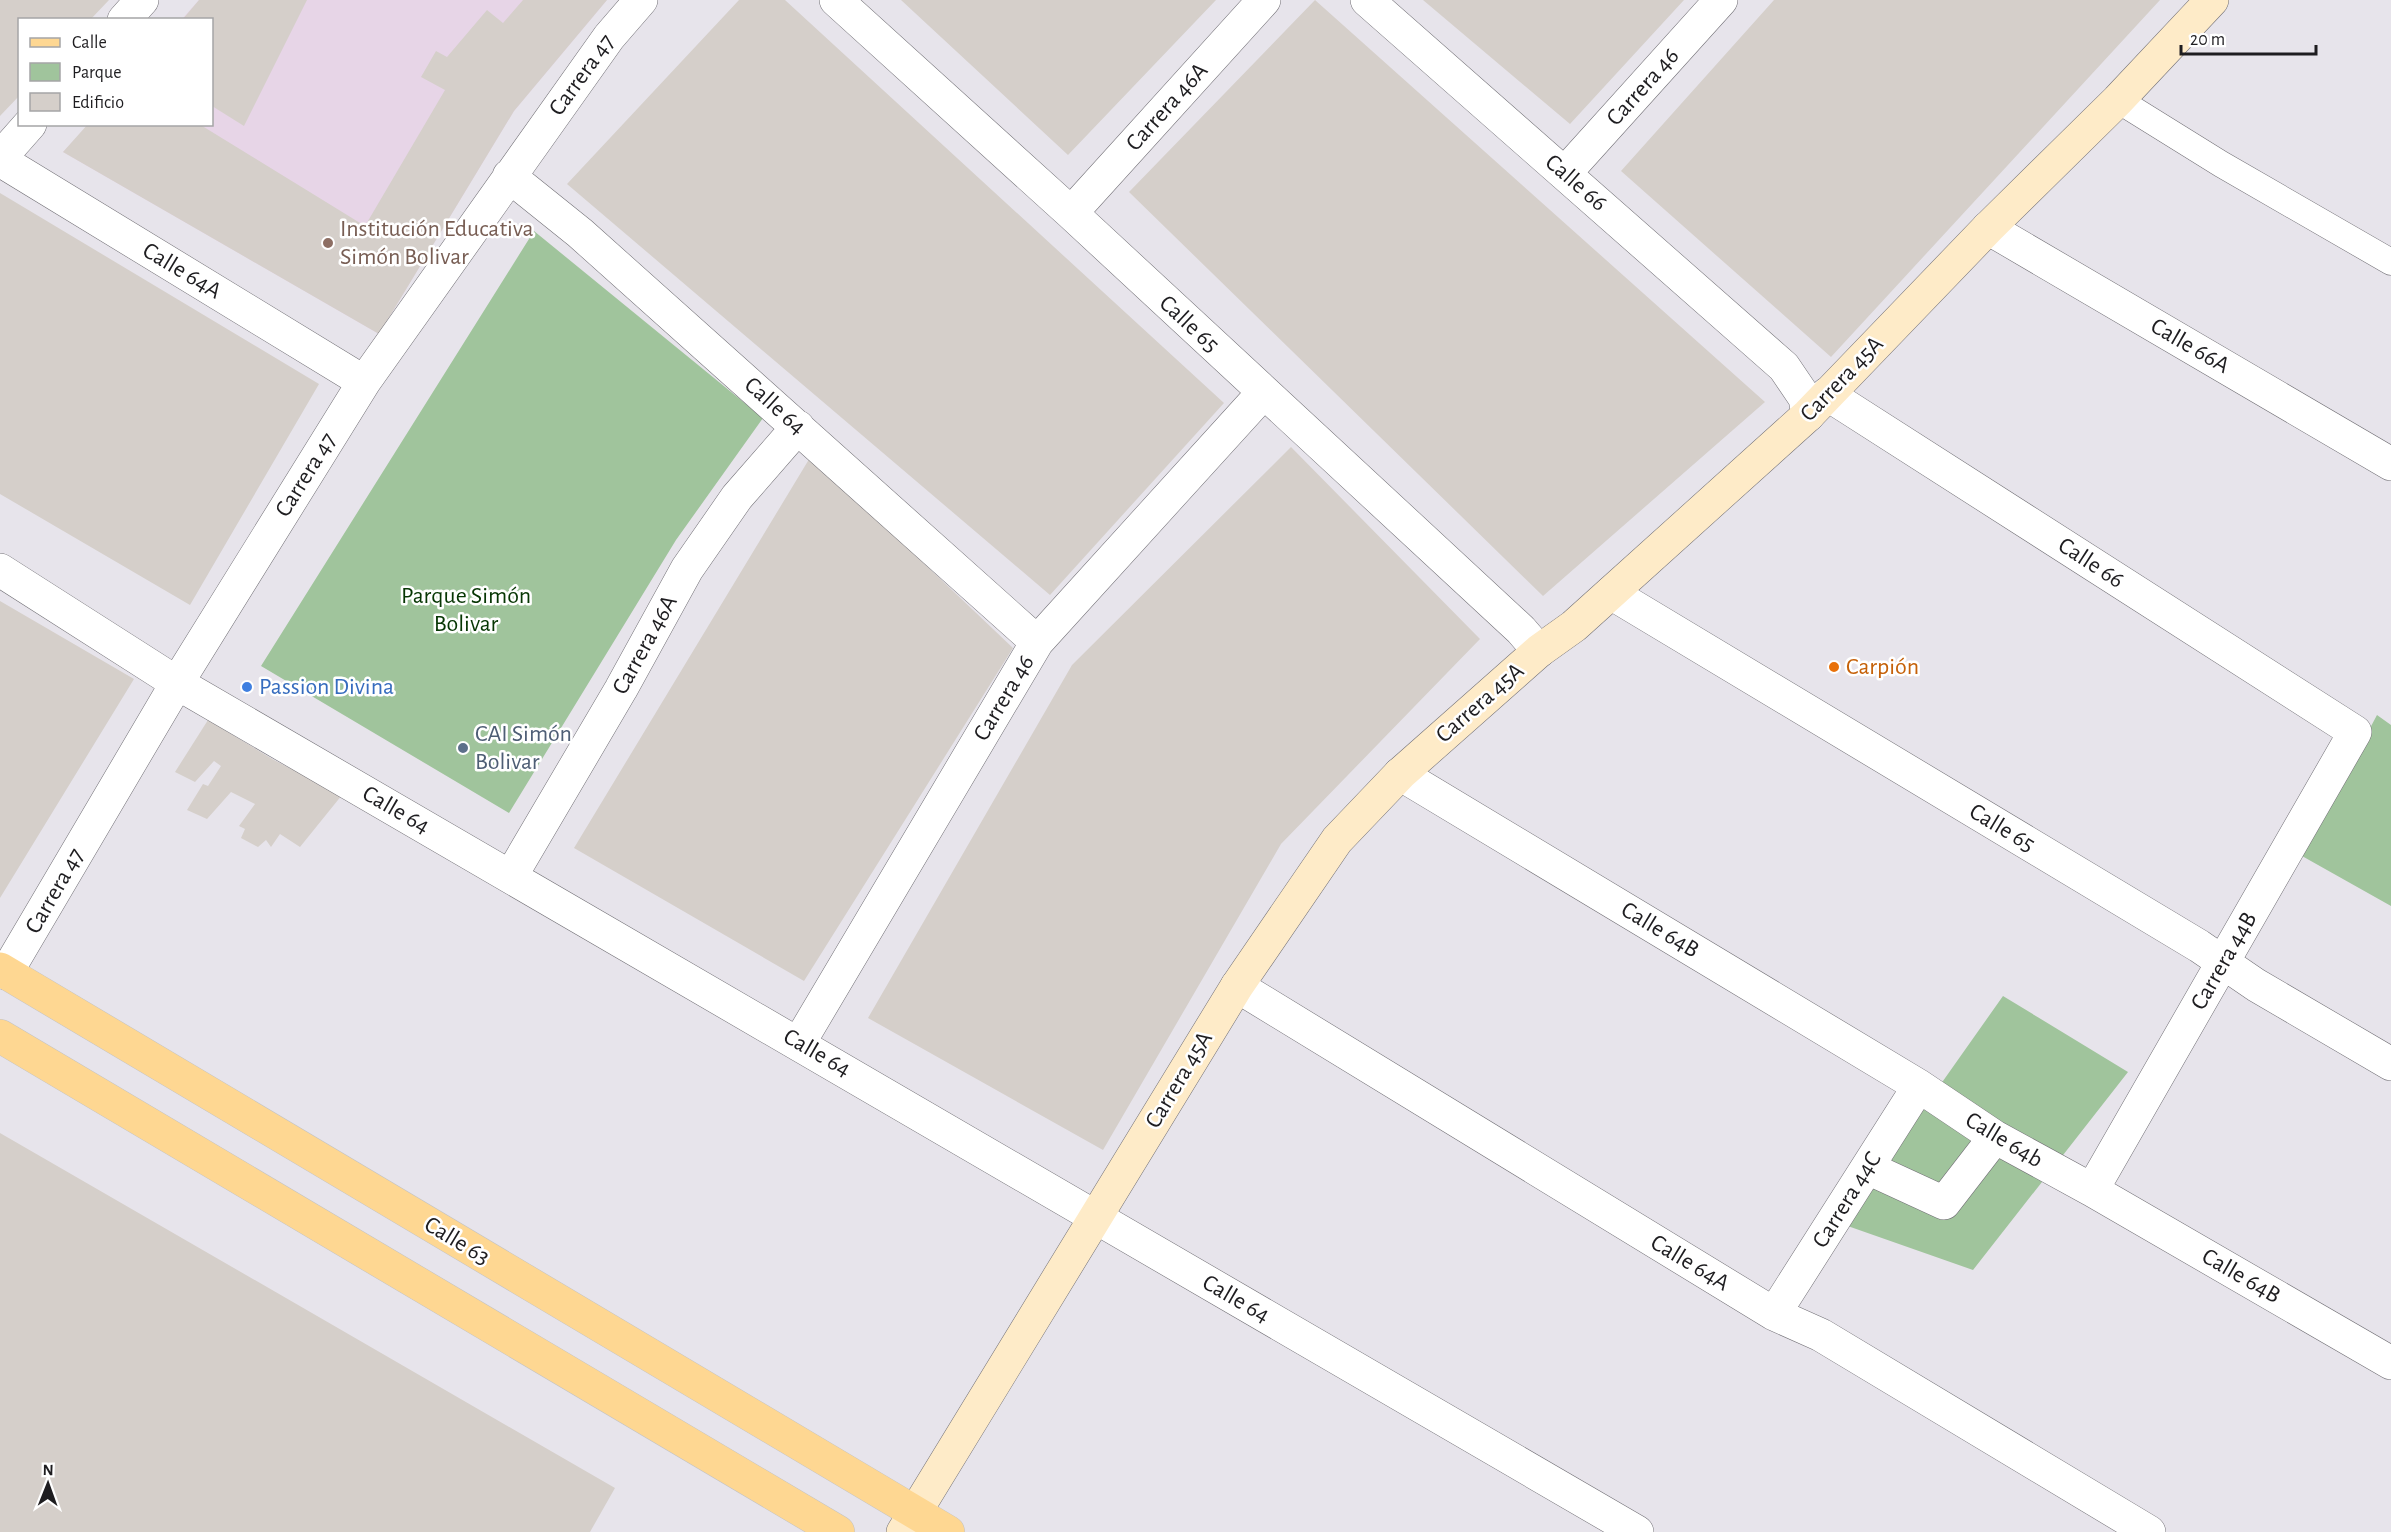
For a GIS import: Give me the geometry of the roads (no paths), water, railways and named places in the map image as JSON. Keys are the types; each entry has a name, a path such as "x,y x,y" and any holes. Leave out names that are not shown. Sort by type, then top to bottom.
{"main road":[{"name":"Calle 63","path":"3,971 909,1522 948,1532"},
{"path":"0,1036 837,1532"}],"street":[{"path":"126,18 142,0"},
{"name":"Carrera 47","path":"3,971 177,683 364,382 609,37 641,0"},
{"name":"Calle 65","path":"836,0 1071,213 1521,630 1539,651"},
{"name":"Carrera 46A","path":"1071,213 1264,0"},
{"name":"Calle 66","path":"1367,0 1784,367 1805,398 2355,732"},
{"name":"Carrera 46","path":"1565,173 1721,0"},
{"name":"Carrera 45A","path":"909,1522 1237,986 1337,840 1400,774 1539,651 1574,626 1818,405 1988,228 2118,100 2212,0"},
{"path":"0,159 28,126"},
{"name":"Calle 64A","path":"0,159 364,382"},
{"name":"Calle 64","path":"509,176 580,233 1037,642"},
{"name":"Calle 66A","path":"1988,228 2391,464"},
{"path":"1784,367 1826,374 1852,369"},
{"name":"Carrera 46","path":"799,1043 1037,642 1263,393"},
{"name":"Carrera 46A","path":"511,876 621,689 687,569 737,497 798,427"},
{"name":"Calle 64","path":"0,570 177,683 1637,1532"},
{"name":"Calle 65","path":"1611,593 2391,1064"},
{"name":"Carrera 44B","path":"2092,1190 2355,732"},
{"name":"Calle 64B","path":"1400,774 1919,1086"},
{"name":"Calle 64A","path":"1237,986 1774,1314 1821,1335 2149,1532"},
{"name":"Calle 64b","path":"1919,1086 1995,1137 2092,1190"},
{"name":"Carrera 44C","path":"1774,1314 1919,1086"},
{"path":"1868,1168 1944,1203 1995,1137"},
{"name":"Calle 64B","path":"2092,1190 2391,1363"}],"lane":[{"path":"2118,100 2221,164 2387,253"}],"place":[{"name":"Institución Educativa Simón Bolivar","path":"328,243"},
{"name":"Carpión","path":"1834,667"},
{"name":"Passion Divina","path":"247,687"},
{"name":"CAI Simón Bolivar","path":"463,748"}],"park label":[{"name":"Parque Simón Bolivar","path":"466,610"}]}
